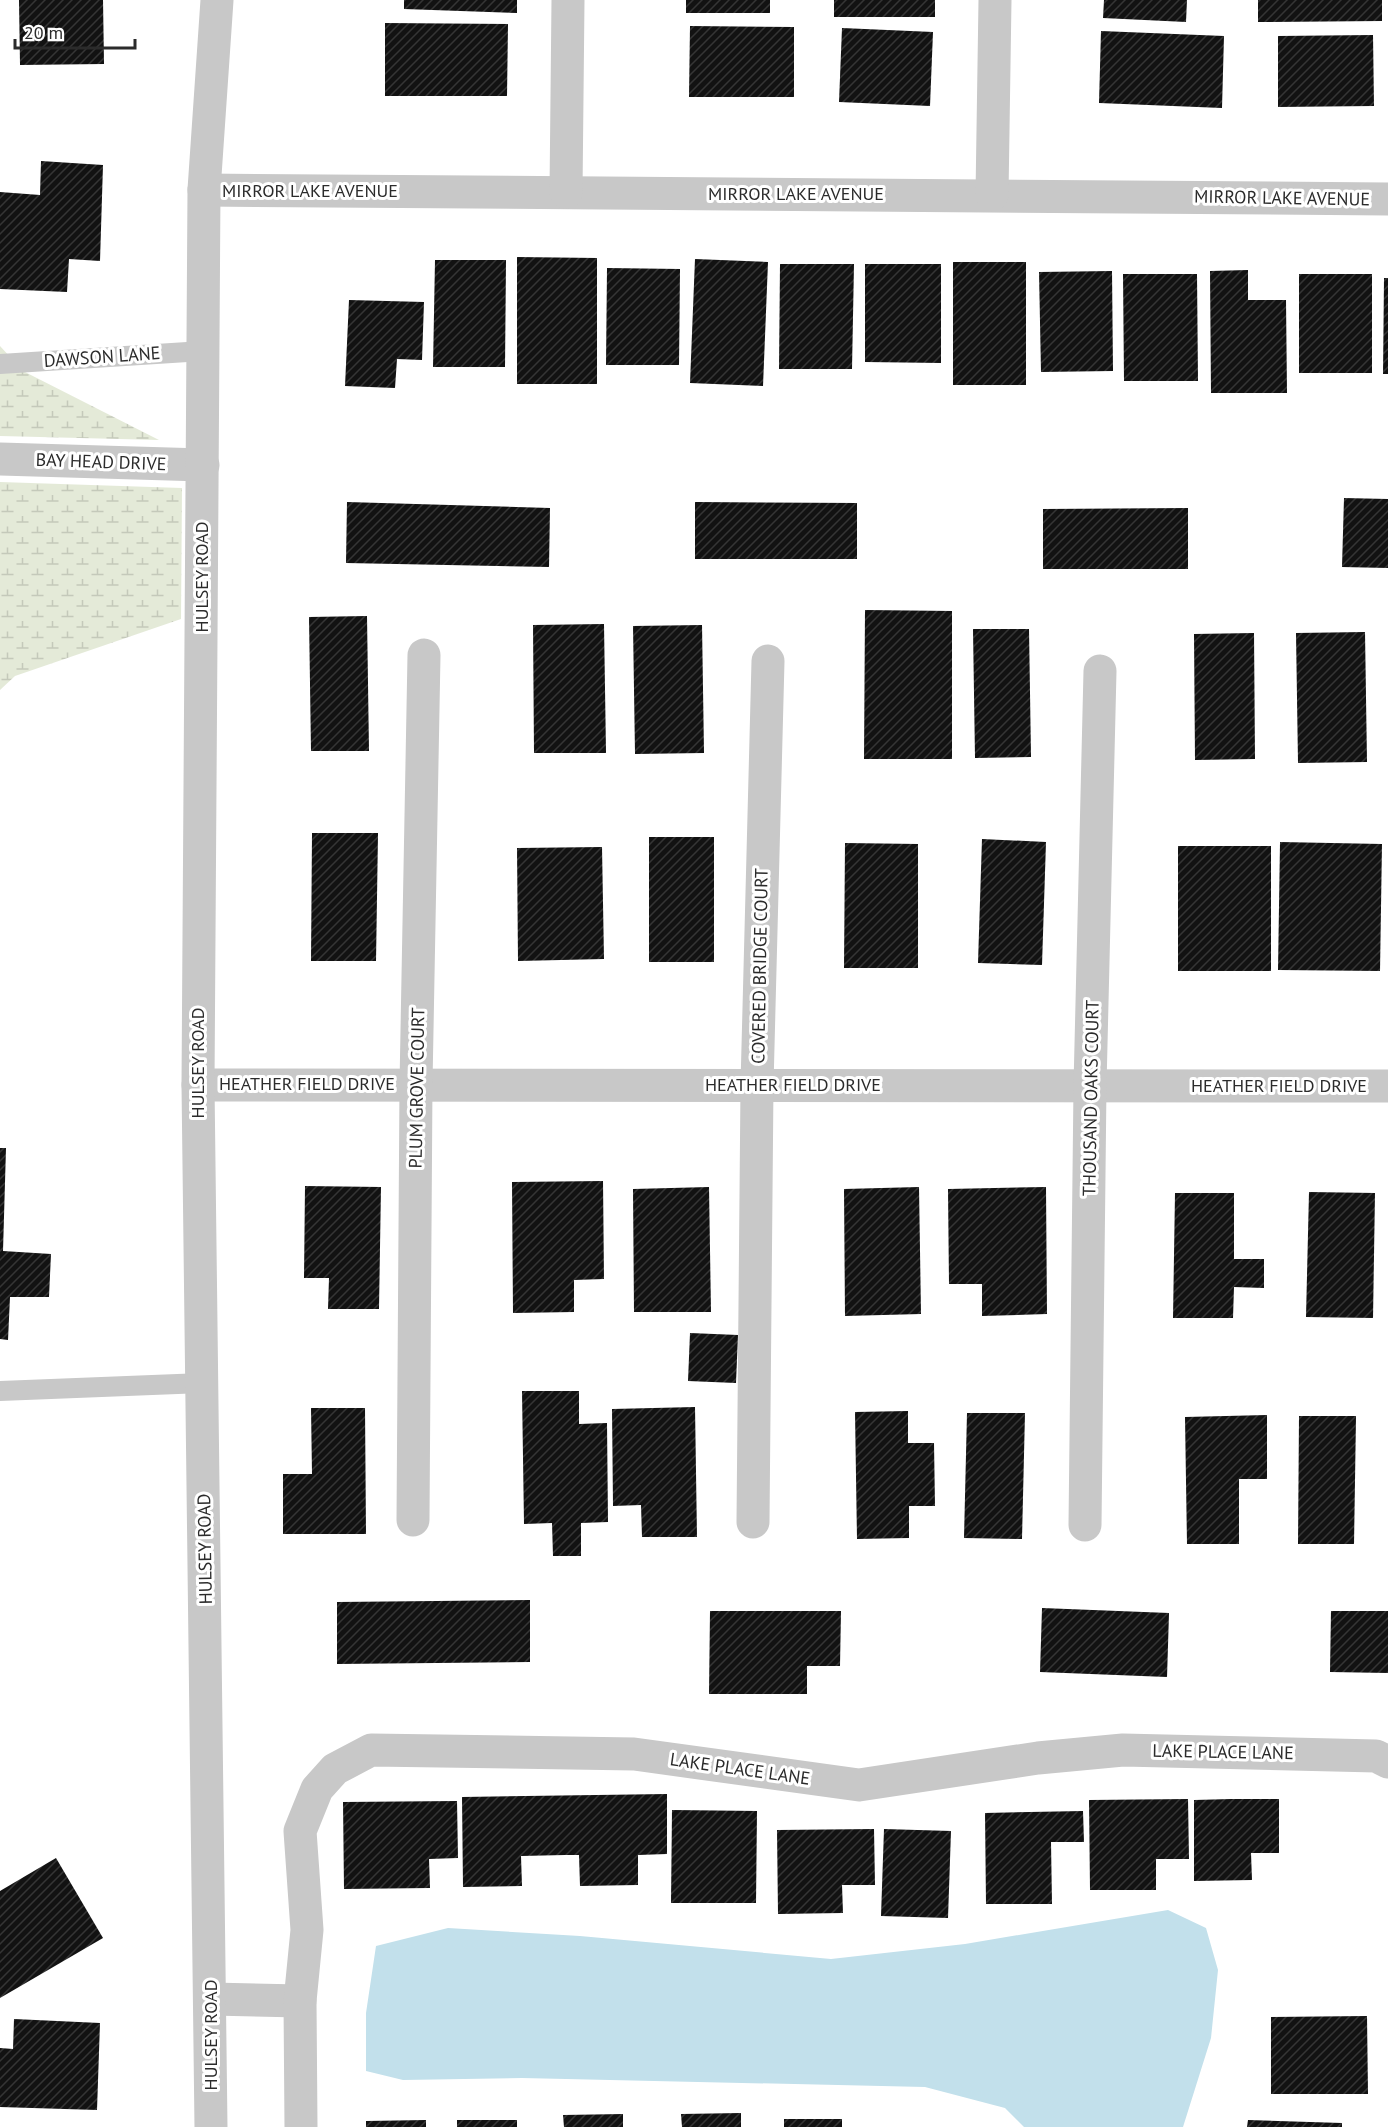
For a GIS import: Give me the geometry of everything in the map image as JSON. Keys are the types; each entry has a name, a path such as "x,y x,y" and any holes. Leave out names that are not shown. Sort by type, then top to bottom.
{"street":[{"name":"HULSEY ROAD","path":"212,2127 198,1085 204,190 217,0"},
{"path":"566,192 568,0"},
{"path":"992,195 995,0"},
{"name":"MIRROR LAKE AVENUE","path":"204,190 1388,199"},
{"name":"BAY HEAD DRIVE","path":"0,459 202,465"},
{"name":"PLUM GROVE COURT","path":"413,1520 416,1084 424,655"},
{"name":"COVERED BRIDGE COURT","path":"753,1522 758,1085 768,661"},
{"name":"THOUSAND OAKS COURT","path":"1085,1525 1090,1086 1100,671"},
{"name":"HEATHER FIELD DRIVE","path":"198,1085 1388,1086"},
{"name":"LAKE PLACE LANE","path":"301,2127 300,2001 307,1930 300,1831 316,1789 336,1769 370,1750 634,1754 859,1785 1038,1758 1123,1750 1376,1756 1388,1762"},
{"path":"212,1999 300,2001"}],"lane":[{"name":"DAWSON LANE","path":"0,364 203,351"},
{"path":"0,1391 202,1383"}],"green space":[{"path":"0,346 23,371 159,440 0,436"},
{"path":"0,482 182,488 181,619 15,676 0,690"}],"water":[{"path":"1168,1910 1206,1928 1218,1970 1211,2038 1183,2127 1024,2127 1005,2108 925,2087 522,2078 403,2080 366,2071 366,2013 376,1946 448,1928 580,1936 831,1959 965,1944"}],"building":[{"path":"19,0 103,0 104,64 20,65"},
{"path":"404,0 517,0 517,13 404,9"},
{"path":"686,0 770,0 770,13 686,13"},
{"path":"834,0 935,0 935,17 834,17"},
{"path":"1104,0 1187,0 1186,22 1103,18"},
{"path":"1258,0 1382,0 1382,21 1258,22"},
{"path":"385,23 508,24 507,96 385,96"},
{"path":"690,26 794,27 794,97 689,97"},
{"path":"842,28 933,32 930,106 839,102"},
{"path":"1101,31 1224,36 1222,108 1099,103"},
{"path":"1373,35 1374,106 1278,107 1278,36"},
{"path":"41,161 103,165 100,261 69,259 67,292 0,289 0,192 40,195"},
{"path":"517,257 597,258 597,384 517,384"},
{"path":"695,259 768,262 763,386 690,383"},
{"path":"435,260 506,260 505,367 433,367"},
{"path":"953,262 1026,262 1026,385 953,385"},
{"path":"780,264 854,264 852,369 779,369"},
{"path":"865,264 941,264 941,363 865,362"},
{"path":"607,268 680,269 679,365 606,365"},
{"path":"1248,270 1248,300 1286,300 1287,393 1211,393 1210,271"},
{"path":"1112,271 1113,371 1041,372 1039,272"},
{"path":"1123,274 1197,274 1198,381 1124,381"},
{"path":"1299,274 1372,274 1372,373 1299,373"},
{"path":"1384,278 1388,278 1388,374 1383,374"},
{"path":"349,300 424,302 422,360 397,359 395,388 345,386"},
{"path":"1344,498 1388,499 1388,568 1342,567"},
{"path":"347,502 550,508 549,567 346,563"},
{"path":"695,502 857,503 857,559 695,559"},
{"path":"1188,508 1188,569 1043,569 1043,509"},
{"path":"865,610 952,611 952,759 864,759"},
{"path":"367,616 369,751 311,751 309,617"},
{"path":"604,624 606,753 534,753 533,625"},
{"path":"702,625 704,753 635,754 633,626"},
{"path":"973,629 1029,629 1031,757 975,758"},
{"path":"1365,632 1367,762 1298,763 1296,633"},
{"path":"1254,633 1255,759 1195,760 1194,634"},
{"path":"312,833 378,833 376,961 311,961"},
{"path":"649,837 714,837 714,962 649,962"},
{"path":"982,839 1046,842 1042,965 978,963"},
{"path":"1280,842 1382,844 1380,971 1278,970"},
{"path":"845,843 918,844 918,968 844,968"},
{"path":"1178,846 1271,846 1271,971 1178,971"},
{"path":"602,847 604,959 518,961 517,848"},
{"path":"0,1148 6,1148 3,1251 51,1254 49,1297 10,1297 8,1340 0,1339"},
{"path":"603,1181 604,1279 574,1280 574,1312 513,1313 512,1182"},
{"path":"305,1186 381,1187 379,1309 328,1309 329,1278 304,1278"},
{"path":"709,1187 711,1312 634,1312 633,1189"},
{"path":"919,1187 921,1314 845,1316 844,1189"},
{"path":"1046,1187 1047,1314 982,1316 982,1284 949,1284 948,1189"},
{"path":"1309,1192 1375,1193 1373,1318 1306,1317"},
{"path":"1175,1193 1234,1193 1234,1259 1264,1259 1264,1288 1234,1287 1233,1318 1173,1318"},
{"path":"690,1333 738,1335 736,1383 688,1381"},
{"path":"522,1391 579,1391 579,1424 607,1423 608,1522 581,1523 581,1556 553,1556 552,1523 524,1524"},
{"path":"695,1407 697,1537 642,1537 641,1505 613,1506 612,1409"},
{"path":"311,1408 365,1408 366,1534 283,1534 283,1474 312,1474"},
{"path":"908,1411 908,1443 934,1443 935,1506 909,1506 909,1538 857,1539 855,1412"},
{"path":"967,1413 1025,1413 1022,1539 964,1538"},
{"path":"1267,1415 1267,1479 1239,1479 1239,1544 1187,1544 1185,1417"},
{"path":"1299,1416 1356,1416 1354,1544 1298,1544"},
{"path":"530,1600 530,1662 337,1664 337,1602"},
{"path":"1042,1608 1169,1613 1167,1677 1040,1672"},
{"path":"710,1611 841,1611 840,1666 807,1666 807,1694 709,1694"},
{"path":"1331,1611 1388,1611 1388,1673 1330,1672"},
{"path":"667,1794 667,1854 638,1855 638,1885 580,1886 579,1855 565,1855 521,1856 522,1886 463,1887 462,1797"},
{"path":"1188,1799 1189,1859 1156,1859 1156,1890 1090,1890 1089,1800"},
{"path":"1279,1799 1279,1853 1251,1853 1252,1880 1194,1881 1194,1800"},
{"path":"457,1801 458,1858 429,1859 430,1888 344,1889 343,1802"},
{"path":"672,1810 757,1811 756,1903 671,1903"},
{"path":"1083,1811 1084,1842 1051,1842 1052,1904 986,1904 985,1813"},
{"path":"874,1829 875,1885 842,1885 843,1913 778,1914 777,1830"},
{"path":"884,1829 951,1831 948,1918 881,1916"},
{"path":"56,1858 103,1938 0,1998 0,1891"},
{"path":"1367,2016 1368,2094 1271,2094 1271,2017"},
{"path":"14,2019 100,2023 97,2110 0,2107 0,2048 13,2049"},
{"path":"741,2113 741,2127 682,2127 681,2114"},
{"path":"623,2114 623,2127 564,2127 563,2115"},
{"path":"784,2119 842,2119 842,2127 784,2127"},
{"path":"426,2120 426,2127 366,2127 366,2121"},
{"path":"457,2120 517,2120 517,2127 457,2127"},
{"path":"1248,2120 1342,2123 1342,2127 1247,2127"}]}
